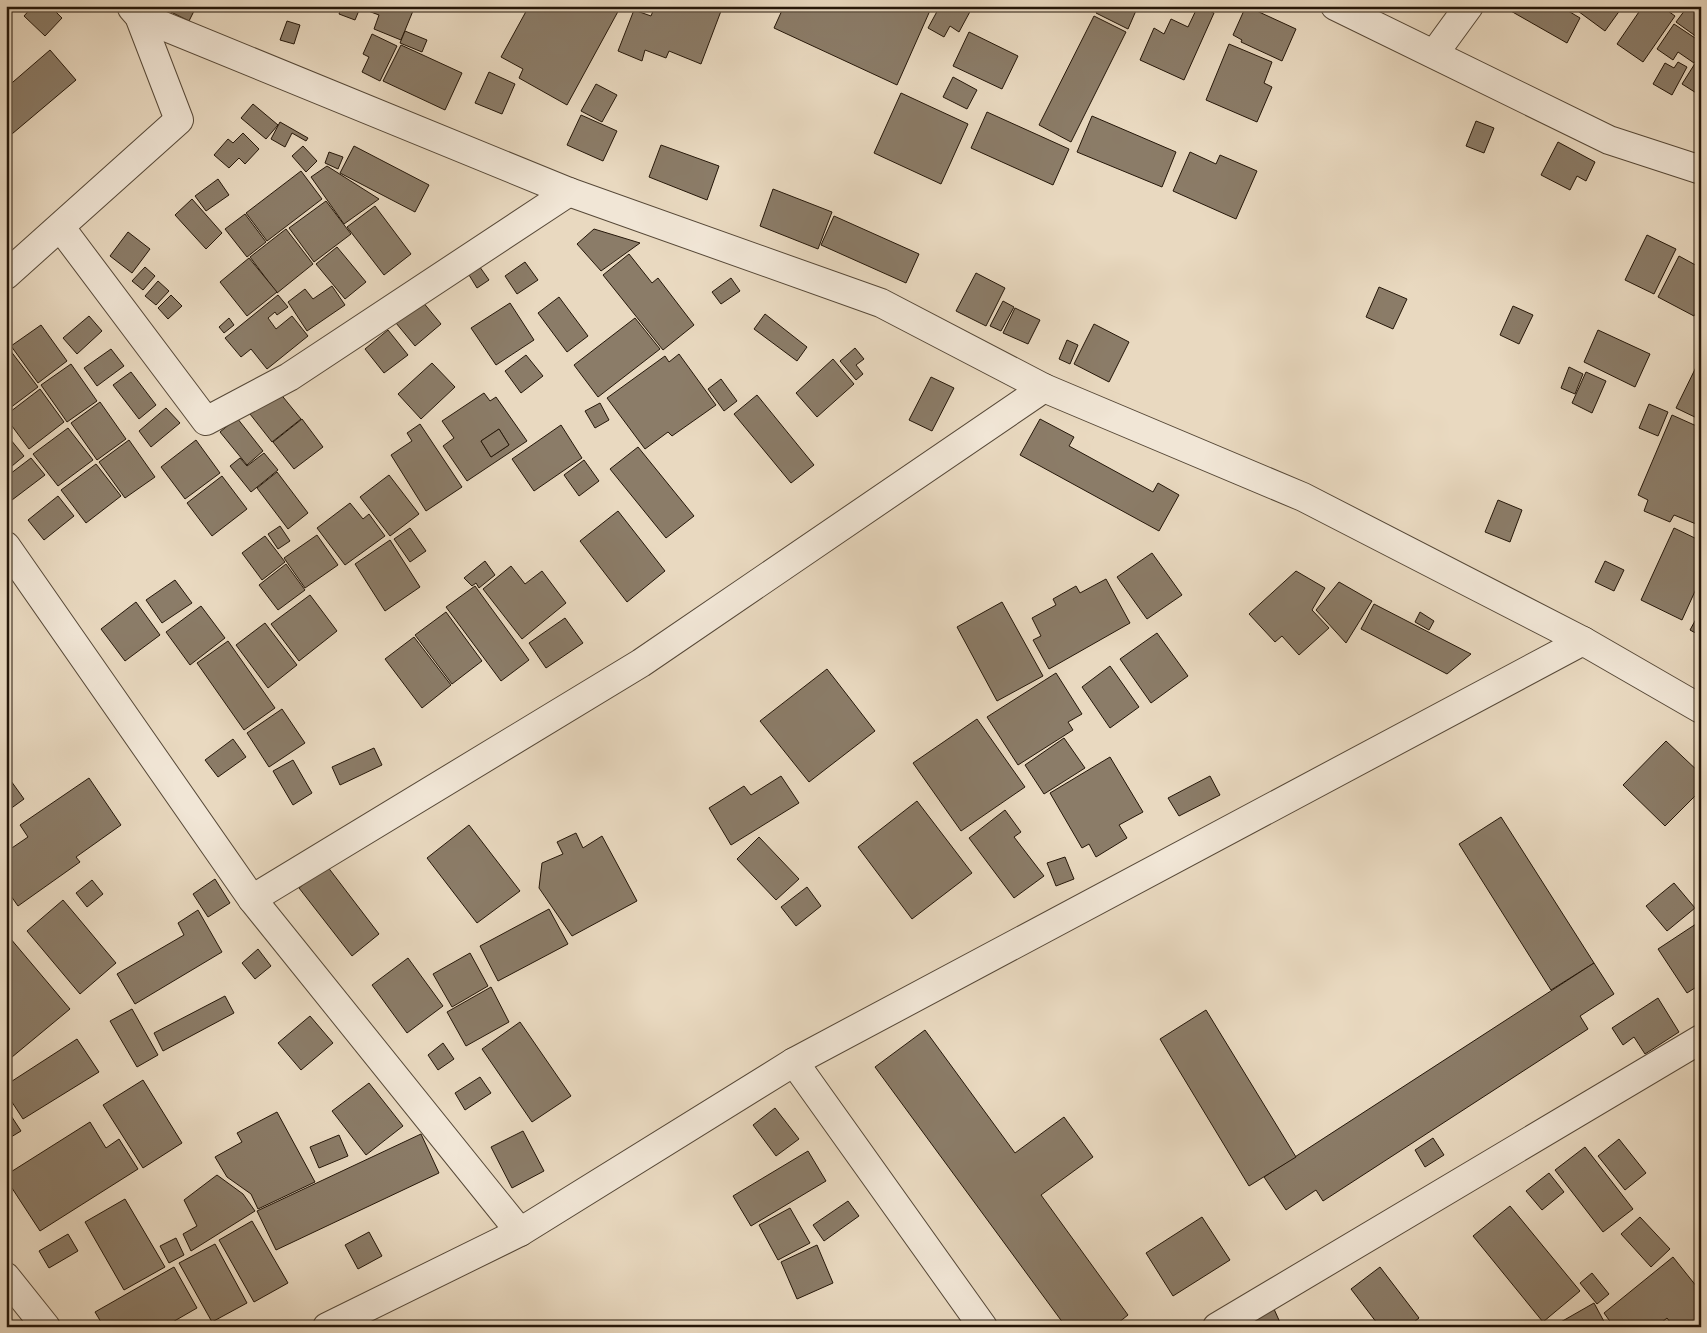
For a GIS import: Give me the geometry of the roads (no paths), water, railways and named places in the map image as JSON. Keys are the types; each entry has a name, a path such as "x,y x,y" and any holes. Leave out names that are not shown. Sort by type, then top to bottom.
{"street":[{"path":"1335,6 1609,140 1701,170"},
{"path":"1434,54 1469,6"},
{"path":"134,11 569,192 881,303 1044,388 1303,497 1583,641 1701,709"},
{"path":"6,275 62,228 179,120 134,11"},
{"path":"62,228 206,421 289,377 569,192"},
{"path":"252,899 641,663 1044,388"},
{"path":"6,546 252,899 520,1232"},
{"path":"327,1327 520,1232 794,1062 1583,641"},
{"path":"1217,1327 1701,1039"},
{"path":"794,1062 983,1327"},
{"path":"6,1277 46,1327"}]}
